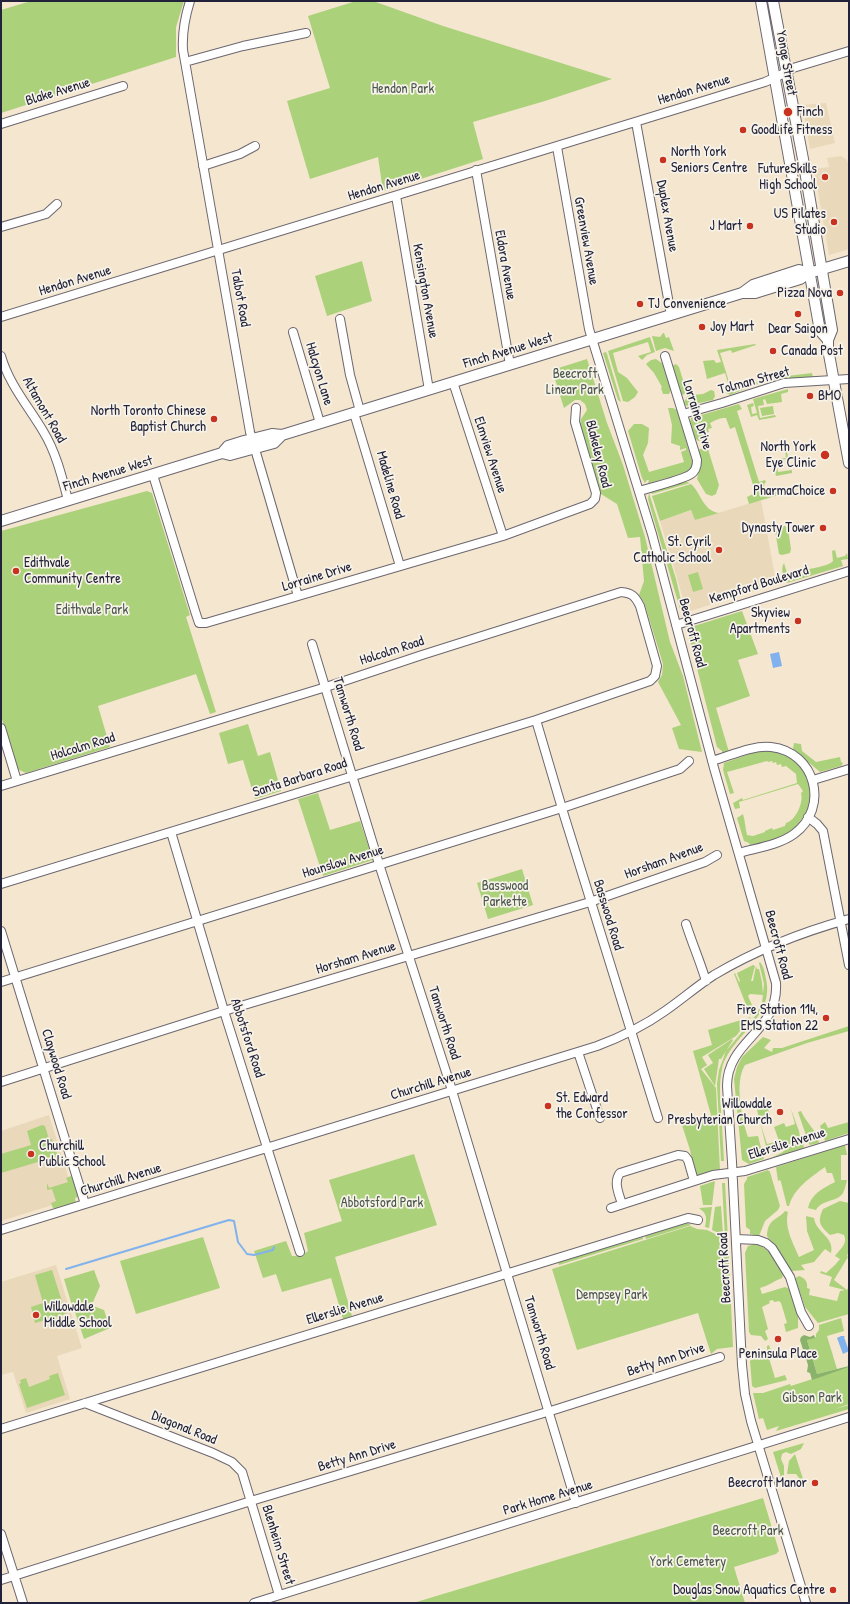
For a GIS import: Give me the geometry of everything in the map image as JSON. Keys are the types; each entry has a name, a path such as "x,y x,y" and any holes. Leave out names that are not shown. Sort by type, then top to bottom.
{"main road":[{"name":"Yonge Street","path":"761,1 820,331 828,340"},
{"name":"Yonge Street","path":"773,1 787,72 832,330 828,340 828,349 849,463"},
{"name":"Finch Avenue West","path":"1,521 222,453 230,455 253,444 274,443 282,435 742,293 755,294 800,280 810,273 849,261"}],"street":[{"name":"Talbot Road","path":"190,1 183,30 183,50 253,444 298,596"},
{"path":"185,62 243,46 306,33"},
{"name":"Hendon Avenue","path":"1,317 765,82 793,68 849,51"},
{"name":"Blake Avenue","path":"1,124 123,86"},
{"name":"Duplex Avenue","path":"636,122 671,315"},
{"path":"203,166 240,154 255,146"},
{"name":"Greenview Avenue","path":"556,147 592,340"},
{"name":"Eldora Avenue","path":"476,170 510,365"},
{"name":"Kensington Avenue","path":"396,196 429,390"},
{"path":"1,227 46,214 57,204"},
{"name":"Madeline Road","path":"340,319 357,412 400,566"},
{"name":"Halcyon Lane","path":"293,332 320,423"},
{"name":"Beecroft Road","path":"592,340 639,491 712,761 776,983 774,1004 766,1021 735,1056 729,1068 727,1080 743,1384 747,1407 806,1603"},
{"name":"Altamont Road","path":"1,356 20,397 44,432 54,452 68,500"},
{"name":"Lorraine Drive","path":"639,491 689,476 695,469 697,460 665,356"},
{"name":"Tolman Street","path":"683,414 722,404 784,383 849,379"},
{"name":"Elmview Avenue","path":"454,382 503,536"},
{"name":"Blakeley Road","path":"576,408 575,422 596,493 595,499 590,504"},
{"name":"Lorraine Drive","path":"153,474 190,598 199,623 211,622 503,536 590,504"},
{"name":"Kempford Boulevard","path":"676,625 849,571"},
{"name":"Holcolm Road","path":"1,786 326,687 621,592 629,593 636,598 648,636"},
{"name":"Santa Barbara Road","path":"1,884 536,720 650,681 655,676 657,666 648,636"},
{"name":"Tamworth Road","path":"312,644 408,956 452,1091 576,1503"},
{"name":"Basswood Road","path":"536,720 590,902 658,1118"},
{"path":"1,728 17,781"},
{"path":"712,761 754,748 775,748 789,752 799,759 808,769 813,780 814,799 808,817 801,827 789,837 739,854"},
{"name":"Hounslow Avenue","path":"1,982 562,808 680,769 689,761"},
{"path":"813,780 849,769"},
{"path":"808,817 817,824 822,831 849,965"},
{"name":"Abbotsford Road","path":"170,832 224,1011 300,1252"},
{"name":"Horsham Avenue","path":"1,1082 224,1011 590,902 705,862 717,855"},
{"name":"Churchill Avenue","path":"1,1230 606,1043 663,1013 723,970 766,948 779,942 849,919"},
{"path":"686,924 706,981"},
{"name":"Claywood Road","path":"1,932 85,1204"},
{"path":"578,1052 600,1118"},
{"name":"Ellerslie Avenue","path":"611,1208 713,1175 733,1173 770,1164 849,1139"},
{"path":"622,1204 616,1183 616,1178 620,1173 678,1156 684,1156 688,1160 694,1181"},
{"name":"Ellerslie Avenue","path":"1,1429 688,1218 698,1220"},
{"path":"736,1239 758,1240 766,1243 772,1248 790,1277 802,1312 809,1326"},
{"name":"Betty Ann Drive","path":"1,1580 720,1357"},
{"name":"Diagonal Road","path":"85,1403 232,1462 242,1472 251,1502"},
{"name":"Park Home Avenue","path":"254,1603 849,1417"},
{"name":"Blenheim Street","path":"251,1502 279,1595"},
{"path":"1,1534 23,1603"}],"shaded area":[{"path":"826,103 835,143 810,149 802,105"},
{"path":"841,156 847,160 849,165 849,249 829,255 814,169 829,167 827,158"},
{"name":"St. Cyril Catholic School","path":"761,500 776,582 761,586 755,591 687,612 660,521 692,510 695,520"},
{"name":"Churchill Public School","path":"49,1115 75,1198 1,1221 1,1131"},
{"name":"Willowdale Middle School","path":"56,1265 82,1348 57,1356 70,1399 26,1413 13,1372 1,1375 1,1282"}],"green space":[{"path":"31,1 184,1 176,27 176,57 1,113 1,10"},
{"name":"Hendon Park","path":"356,1 373,1 443,26 612,79 545,101 473,122 483,159 383,191 378,157 310,179 287,101 330,88 308,16"},
{"path":"362,261 372,301 327,316 315,276"},
{"path":"663,333 666,338 669,337 674,351 665,348 656,351 652,336 660,337"},
{"path":"650,337 655,352 647,355 642,360 638,356 651,352 648,342 613,353 618,372 627,378 638,392 635,397 628,402 623,401 608,351"},
{"path":"756,345 732,353 731,350 720,353 730,385 735,383 737,388 762,380 763,382 730,395 725,392 730,389 725,373 707,379 703,361 714,360 716,363 721,362 717,350"},
{"path":"606,352 621,402 618,400 603,353"},
{"name":"Beecroft Linear Park","path":"587,359 607,423 623,465 645,537 670,642 683,676 702,752 679,749 672,728 681,725 658,682 662,675 663,664 644,602 639,595 644,581 640,537 628,538 617,504 601,494 580,425 581,419 587,410 585,404 580,400 575,400 564,408 552,370"},
{"path":"656,359 663,364 671,390 669,394 663,394 662,387 654,373 646,364 651,360"},
{"path":"676,364 679,367 686,390 685,394 681,395 672,366"},
{"path":"812,373 813,378 774,380 787,376"},
{"path":"688,379 693,395 703,394 711,390 714,391 715,396 713,400 686,406 684,402 690,392"},
{"path":"788,389 788,392 781,394 782,402 767,404 765,399 763,400 764,405 758,406 760,418 775,415 776,417 759,420 757,415 751,417 747,405 753,403 754,406 751,407 752,414 757,413 753,399"},
{"path":"739,404 742,409 737,411 759,482 765,480 766,482 764,484 765,491 767,493 798,489 749,504 747,497 753,494 754,488 735,427 730,429 726,418 719,419 710,423 712,428 708,429 709,432 703,433 705,439 698,441 695,438 690,423 691,418"},
{"path":"773,406 774,414 762,416 760,408"},
{"path":"668,408 677,410 692,461 692,466 687,472 650,483 648,483 649,480 647,480 645,483 642,478 628,431 634,424 642,424 649,428 648,443 643,455 649,472 684,462 681,452 686,450 686,448 680,450 680,446 671,443 672,425"},
{"path":"788,443 790,443 791,447 787,452 788,457 786,459 776,461 778,472 792,470 792,473 776,476 772,460 786,458 785,449"},
{"path":"705,447 708,449 719,485 716,494 712,496 706,494 697,479 701,463 698,450"},
{"path":"684,481 690,483 652,494 651,492"},
{"path":"691,484 709,509 719,513 695,520 691,510 660,521 652,496"},
{"name":"Edithvale Park","path":"147,491 152,493 190,615 186,617 216,712 210,714 196,674 98,706 110,747 26,773 17,769 1,716 1,531"},
{"path":"649,493 676,579 683,609 680,609 648,499"},
{"path":"780,526 785,526 788,529 791,549 790,553 782,555 779,554 775,530"},
{"path":"835,550 837,558 845,556 847,553 848,559 841,560 843,566 787,583 782,571 784,563 787,573 819,567 833,561 832,551"},
{"path":"698,572 703,589 693,592 688,575"},
{"path":"742,611 758,654 738,660 750,696 716,708 729,752 722,753 722,751 717,747 688,633 692,631 691,627"},
{"path":"248,724 258,756 270,752 281,791 255,799 243,760 228,764 219,733"},
{"path":"794,743 801,744 802,751 816,762 840,757 841,762 843,763 841,766 820,772 793,749"},
{"path":"758,751 774,752 787,757 798,765 806,775 810,787 810,800 806,813 797,825 787,833 775,839 750,846 749,843 744,841 737,818 743,814 747,835 753,836 772,828 773,830 785,826 786,823 793,819 798,811 802,797 801,793 803,791 798,784 739,802 740,808 735,809 733,803 742,798 743,800 797,783 796,774 786,766 782,767 781,764 777,765 776,762 773,763 772,761 767,761 727,772 734,793 730,794 723,770 724,763"},
{"path":"318,793 330,830 360,821 373,860 323,876 298,799"},
{"name":"Basswood Parkette","path":"522,869 533,905 488,919 477,883"},
{"path":"760,962 766,979 767,993 764,1005 758,1016 727,1057 720,1079 724,1161 721,1161 717,1084 719,1070 726,1051 756,1015 762,1003 764,984"},
{"path":"753,965 755,966 751,981 753,981 756,966 757,969 759,969 763,995 750,994 748,996 755,1012 750,1015 734,974 735,973 739,982 737,973"},
{"path":"751,1017 736,1036 702,1057 707,1065 701,1069 716,1088 720,1171 696,1177 690,1150 682,1125 711,1115 693,1051 712,1045 708,1030"},
{"path":"849,1026 849,1031 807,1043 745,1065 740,1081 740,1101 743,1121 748,1137 758,1136 764,1159 749,1164 742,1160 734,1079 737,1067 742,1057 763,1037 771,1040 764,1048 772,1052 773,1048 782,1048"},
{"path":"732,1039 733,1040 721,1059 719,1059 715,1086 704,1069 713,1063 708,1055"},
{"path":"766,1103 770,1115 759,1118 756,1106"},
{"path":"791,1109 800,1137 778,1152 772,1152 766,1146 760,1122 767,1144 779,1141 774,1127 784,1123 786,1127 795,1124"},
{"path":"801,1111 814,1130 819,1143 809,1144 798,1112"},
{"path":"825,1122 828,1128 849,1122 849,1133 825,1141 820,1126"},
{"path":"42,1125 45,1126 49,1139 52,1139 58,1156 1,1173 1,1154 31,1145 27,1131"},
{"path":"796,1143 803,1143 804,1148 771,1158"},
{"path":"845,1145 847,1155 841,1155 841,1180 847,1180 841,1196 822,1204 816,1210 808,1208 815,1195 822,1189 835,1182 832,1173 827,1173 825,1167 803,1184 791,1200 789,1206 787,1206 781,1182 780,1180 778,1181 776,1167"},
{"name":"Abbotsford Park","path":"414,1154 437,1225 335,1257 352,1316 343,1319 331,1278 282,1292 276,1274 263,1278 254,1251 286,1241 292,1256 301,1256 308,1251 304,1233 342,1221 329,1180"},
{"path":"768,1170 770,1172 780,1206 778,1210 765,1221 759,1236 750,1234 750,1230 746,1227 744,1184 747,1177"},
{"path":"71,1176 73,1178 78,1197 75,1198 76,1203 58,1209 53,1208 51,1203 56,1201 52,1189 47,1190 47,1183 49,1188 68,1182 66,1178"},
{"path":"715,1181 712,1205 703,1205 700,1186"},
{"path":"722,1183 725,1183 728,1239 725,1237"},
{"path":"840,1201 849,1203 849,1250 848,1257 834,1280 847,1290 849,1286 849,1314 818,1323 805,1307 795,1278 799,1276 806,1280 807,1288 810,1289 809,1295 837,1301 840,1291 845,1290 829,1286 832,1277 820,1273 821,1271 826,1273 840,1259 835,1256 845,1241 844,1235 838,1233 830,1235 820,1224 820,1217 823,1209"},
{"path":"721,1206 723,1235 712,1230 715,1207"},
{"path":"712,1207 709,1228 705,1227 706,1216 699,1208"},
{"path":"785,1211 788,1212 788,1229 799,1257 814,1250 807,1231 806,1216 814,1218 818,1228 828,1239 832,1248 831,1253 825,1249 814,1262 801,1265 805,1270 792,1271 767,1236 769,1226 773,1220"},
{"path":"688,1223 691,1225 646,1239 645,1236"},
{"name":"Dempsey Park","path":"690,1226 697,1229 707,1230 728,1240 733,1347 717,1349 711,1354 698,1313 577,1350 552,1269"},
{"path":"203,1237 220,1288 136,1314 120,1261"},
{"path":"643,1237 643,1239 559,1265 558,1262"},
{"path":"755,1244 769,1252 784,1273 782,1278 760,1288 762,1294 785,1287 790,1289 798,1315 798,1328 786,1332 784,1324 787,1323 781,1303 779,1301 774,1302 773,1300 769,1301 770,1303 762,1307 768,1329 765,1331 768,1339 765,1341 761,1336 751,1335 749,1332 745,1253 748,1246"},
{"path":"52,1270 66,1314 35,1323 31,1307 43,1303 35,1275"},
{"path":"94,1270 100,1286 93,1302 73,1309 64,1279"},
{"path":"93,1306 104,1310 110,1328 84,1339 75,1312"},
{"path":"841,1318 844,1331 827,1336 837,1369 817,1374 807,1340 816,1337 819,1330 819,1325"},
{"path":"804,1335 810,1337 814,1335 815,1338 807,1340 817,1374 849,1367 812,1380 810,1373 807,1372 808,1365 800,1340"},
{"path":"769,1345 772,1354 768,1355 775,1378 785,1375 787,1380 755,1388 752,1386 750,1361 753,1358 764,1356 767,1346"},
{"name":"Gibson Park","path":"849,1367 849,1404 835,1409 849,1405 849,1409 776,1431 779,1426 767,1430 763,1418 759,1419 753,1393 763,1393 790,1384 791,1386"},
{"path":"58,1373 65,1395 27,1408 19,1384 21,1383 20,1380 26,1378 29,1387 50,1379 49,1376"},
{"path":"804,1443 801,1449 791,1454 786,1452 782,1454 781,1459 784,1466 784,1487 773,1452"},
{"path":"795,1454 804,1482 802,1482 796,1474 787,1474 789,1461"},
{"name":"York Cemetery","path":"763,1498 779,1551 776,1554 734,1567 745,1603 413,1603"}],"water":[{"path":"779,652 782,666 773,668 770,654"},
{"path":"845,1336 844,1337 849,1351 843,1354 837,1338"}],"waterway":[{"path":"66,1269 229,1220 234,1221 238,1242 247,1254 254,1255 273,1250 274,1247"}],"place":[{"name":"Finch","path":"788,112"},
{"name":"GoodLife Fitness","path":"743,130"},
{"name":"North York Seniors Centre","path":"663,160"},
{"name":"FutureSkills High School","path":"825,177"},
{"name":"US Pilates Studio","path":"834,222"},
{"name":"J Mart","path":"750,226"},
{"name":"Pizza Nova","path":"840,293"},
{"name":"TJ Convenience","path":"640,304"},
{"name":"Dear Saigon","path":"798,314"},
{"name":"Joy Mart","path":"702,327"},
{"name":"Canada Post","path":"773,351"},
{"name":"BMO","path":"810,396"},
{"name":"North Toronto Chinese Baptist Church","path":"214,419"},
{"name":"North York Eye Clinic","path":"825,455"},
{"name":"PharmaChoice","path":"833,491"},
{"name":"Dynasty Tower","path":"823,528"},
{"name":"St. Cyril Catholic School","path":"719,550"},
{"name":"Edithvale Community Centre","path":"16,571"},
{"name":"Skyview Apartments","path":"798,621"},
{"name":"Fire Station 114, EMS Station 22","path":"826,1018"},
{"name":"St. Edward the Confessor","path":"548,1106"},
{"name":"Willowdale Presbyterian Church","path":"780,1112"},
{"name":"Churchill Public School","path":"31,1154"},
{"name":"Willowdale Middle School","path":"36,1315"},
{"name":"Peninsula Place","path":"778,1339"},
{"name":"Beecroft Manor","path":"815,1483"},
{"name":"Douglas Snow Aquatics Centre","path":"833,1590"}],"park label":[{"name":"Beecroft Park","path":"748,1531"}]}
